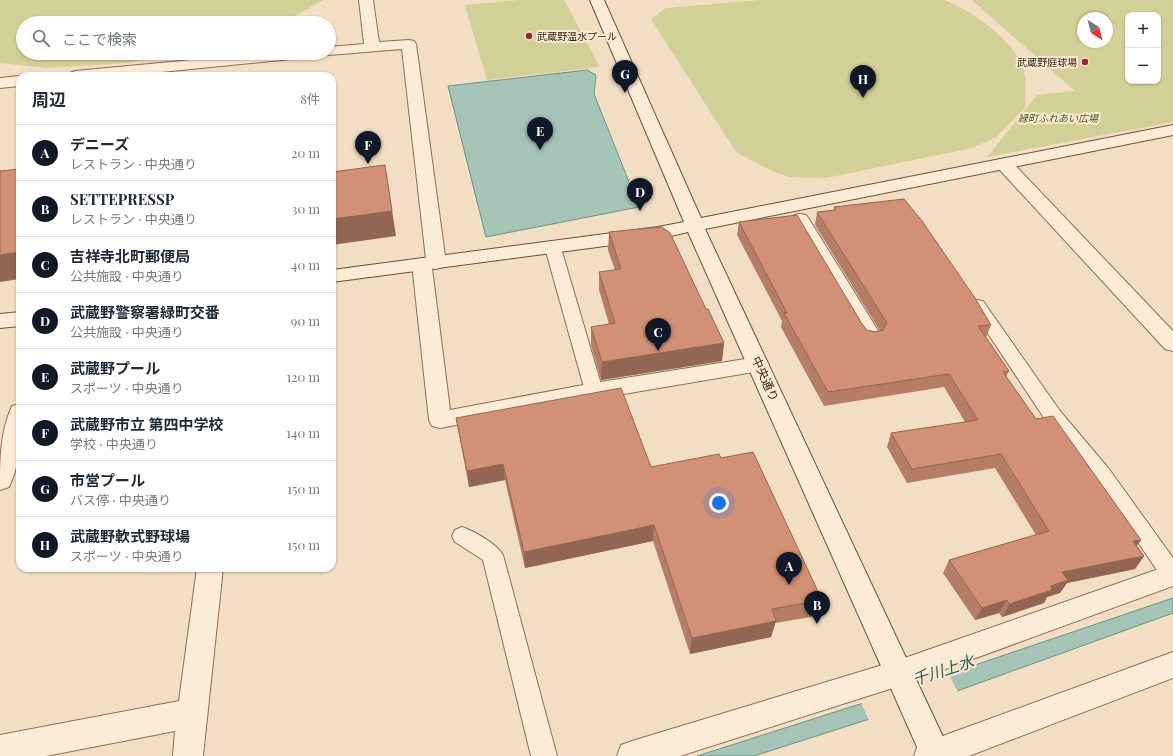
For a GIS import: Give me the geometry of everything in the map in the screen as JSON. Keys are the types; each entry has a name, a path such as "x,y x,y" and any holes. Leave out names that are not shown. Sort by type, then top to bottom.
{"street":[{"path":"366,0 372,47"},
{"name":"中央通り","path":"597,0 695,226 901,678 932,750"},
{"path":"336,50 409,44 429,263 440,420 594,391 758,365"},
{"path":"116,72 239,60"},
{"path":"0,83 16,81"},
{"path":"336,275 658,233 791,205 1173,130"},
{"path":"1004,164 1173,344"},
{"path":"800,219 872,337"},
{"path":"0,322 16,320"},
{"path":"8,472 16,432"},
{"path":"188,756 210,572"},
{"path":"632,756 901,678 1173,575"},
{"path":"932,750 982,737 1173,665"},
{"path":"0,750 192,713"}],"lane":[{"path":"553,248 594,391"},
{"path":"969,294 1054,416 1102,474 1173,575"},
{"path":"462,536 492,555 544,756"}],"green space":[{"path":"0,0 324,0 294,16 16,16 16,60 143,60 127,63 48,68 0,63"},
{"name":"武蔵野温水プール","path":"519,0 564,0 600,67 487,80 465,5"},
{"path":"760,0 944,0 978,18 1001,36 1010,46 1018,57 1023,68 1025,83 1025,108 996,137 972,148 826,178 789,177 772,171 736,152 651,19 666,8"},
{"name":"緑町ふれあい広場","path":"972,0 1173,0 1173,122 987,157 1037,95 1075,91"}],"shaded area":[{"path":"587,70 596,75 594,94 639,207 486,237 448,86"},
{"path":"1173,598 1173,613 960,690 754,756 697,756 860,704"}],"pier":[{"path":"948,673 958,692 869,721 861,702"}],"building":[{"path":"385,165 392,211 336,218 336,171"},
{"path":"16,169 16,253 0,255 0,171"},
{"path":"904,199 922,221 975,298 991,325 978,326 1009,371 1003,372 1036,419 1053,416 1141,540 1133,541 1144,556 1062,572 1068,580 1051,586 1052,590 1009,604 1007,600 982,608 949,560 1049,531 1001,454 912,469 891,433 978,420 949,374 828,392 784,313 787,313 739,222 797,215 862,324 867,330 875,332 883,330 887,323 817,212 836,210 834,207"},
{"path":"662,227 670,233 724,343 602,362 591,327 615,323 599,272 621,269 609,232"},
{"path":"621,388 651,467 719,454 721,458 753,452 822,600 772,609 776,621 692,638 654,525 524,552 503,464 467,471 456,418"}],"place":[{"name":"武蔵野温水プール","path":"529,36"},
{"name":"武蔵野庭球場","path":"1085,62"},
{"name":"市営プール","path":"625,93"},
{"name":"武蔵野軟式野球場","path":"863,98"},
{"name":"武蔵野プール","path":"540,150"},
{"name":"武蔵野市立 第四中学校","path":"368,164"},
{"name":"武蔵野警察署緑町交番","path":"640,211"},
{"name":"吉祥寺北町郵便局","path":"658,351"},
{"name":"デニーズ","path":"789,585"},
{"name":"SETTEPRESSP","path":"817,624"}],"water label":[{"name":"千川上水","path":"943,670"}]}
